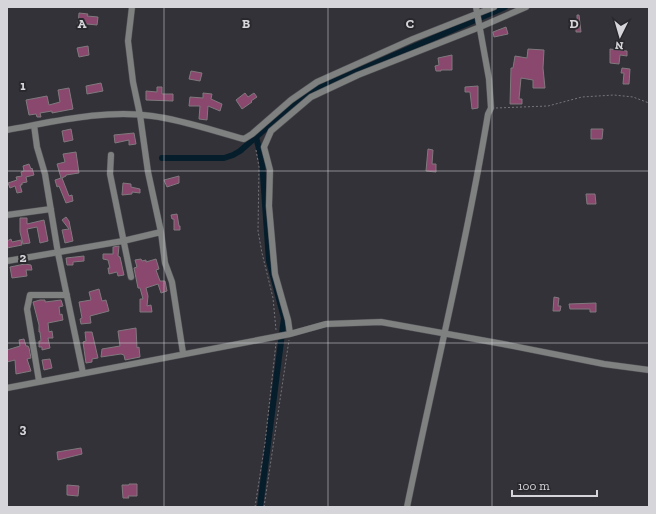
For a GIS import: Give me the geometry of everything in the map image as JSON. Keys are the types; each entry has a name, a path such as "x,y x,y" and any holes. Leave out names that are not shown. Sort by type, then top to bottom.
{"street":[{"path":"132,7 128,41 129,54 137,106 140,114 148,172 161,232 165,263 172,282 183,353"},
{"path":"7,130 78,117 140,114 178,121 244,139 317,82 413,39 477,12 494,7"},
{"path":"290,334 288,320 275,274 269,206 270,170 264,147 271,132 311,97 358,75 526,7"},
{"path":"407,507 445,334 481,159 488,114 491,108 488,68 477,12"},
{"path":"34,125 37,147 45,174 58,253 83,373"},
{"path":"111,155 110,174 131,277"},
{"path":"7,215 50,209"},
{"path":"7,261 123,241 161,232"},
{"path":"40,381 27,309 30,294 67,295"},
{"path":"7,388 277,335 290,334 326,324 381,322 604,364 649,370"}],"path":[{"path":"491,108 548,106 582,97 614,95 633,97 649,103"},
{"path":"255,507 265,443 277,335 273,298 258,231 259,167 256,150"},
{"path":"264,507 290,334"}],"building":[{"path":"79,13 88,14 87,16 98,17 97,25 87,24 86,27 78,26"},
{"path":"577,15 579,15 581,32 576,32 576,26 572,27 571,21 577,20"},
{"path":"506,27 508,34 494,37 493,32"},
{"path":"88,46 89,55 79,57 77,48"},
{"path":"528,49 544,50 543,68 545,88 533,88 533,80 521,78 519,99 522,99 522,104 510,104 511,68 513,68 515,56 527,58"},
{"path":"610,49 627,51 627,56 620,55 619,64 610,63"},
{"path":"452,55 452,70 436,71 435,66 439,65 438,58"},
{"path":"622,68 630,69 629,84 623,84 624,73 621,73"},
{"path":"191,71 202,73 200,81 189,79"},
{"path":"101,83 103,91 87,94 86,86"},
{"path":"478,86 478,108 472,109 470,92 465,92 465,87"},
{"path":"157,87 162,87 162,94 173,94 173,101 146,100 146,91 157,92"},
{"path":"69,88 73,109 52,113 52,111 40,113 41,117 37,117 36,114 29,115 26,100 47,96 49,105 60,102 58,90"},
{"path":"203,93 212,94 211,99 222,104 220,111 208,106 207,120 199,119 200,106 189,106 190,97 203,98"},
{"path":"245,93 248,97 254,93 257,97 242,109 236,100"},
{"path":"71,129 73,140 64,142 62,131"},
{"path":"591,129 603,129 602,139 591,139"},
{"path":"134,133 136,144 129,145 129,140 115,143 114,135"},
{"path":"428,149 433,150 432,164 436,164 436,172 426,171"},
{"path":"76,152 79,173 66,175 62,178 69,196 72,195 73,201 66,203 59,186 57,187 55,180 61,178 57,164 65,162 63,154"},
{"path":"29,164 34,175 26,177 27,182 20,185 22,192 17,193 15,186 10,188 8,183 17,180 16,177 22,176 21,172 24,171 23,166"},
{"path":"179,176 179,183 167,187 164,180"},
{"path":"123,183 131,184 131,187 140,189 140,193 132,192 132,194 122,195"},
{"path":"586,194 595,194 596,204 587,204"},
{"path":"177,214 180,230 174,230 174,219 172,219 171,215"},
{"path":"66,217 69,221 73,241 65,243 62,230 69,229 62,220"},
{"path":"20,218 27,218 27,224 44,220 48,241 40,243 37,227 27,229 30,243 23,244 20,232"},
{"path":"11,239 12,242 21,240 22,245 7,248 7,241"},
{"path":"119,246 118,256 120,257 124,275 118,276 117,272 109,274 108,268 110,268 108,260 103,259 103,254 113,254 113,247"},
{"path":"84,256 84,261 73,262 73,265 67,265 66,258"},
{"path":"141,259 142,261 146,260 146,262 156,259 159,269 156,270 160,281 165,281 167,291 161,293 158,284 146,288 148,296 147,306 151,305 152,312 140,312 140,299 143,299 140,288 138,288 134,268 137,267 135,260"},
{"path":"25,264 31,265 32,270 26,270 27,276 12,278 10,267"},
{"path":"99,289 102,301 106,300 109,311 90,316 91,323 81,324 80,319 82,318 79,302 91,300 89,292"},
{"path":"554,297 559,298 558,306 561,306 560,311 553,311"},
{"path":"45,300 45,302 61,300 63,306 59,307 60,315 62,314 63,320 48,323 49,332 52,331 53,338 48,338 50,348 42,350 42,347 39,347 39,341 41,341 40,332 33,302"},
{"path":"596,303 596,312 590,312 590,309 570,309 569,304"},
{"path":"136,328 137,348 139,347 140,357 125,360 124,355 121,354 101,357 102,349 120,346 118,331"},
{"path":"85,332 92,332 98,358 92,359 92,362 86,363 83,342 86,341"},
{"path":"24,339 26,346 29,348 31,358 27,359 31,371 16,374 15,360 7,362 7,350 20,346 19,340"},
{"path":"50,359 52,368 44,370 42,360"},
{"path":"81,448 82,454 58,460 57,452"},
{"path":"137,484 137,496 128,496 129,498 123,498 122,485"},
{"path":"67,485 79,486 78,496 67,495"}],"waterway":[{"path":"162,158 224,158 233,155 240,151 305,94 505,7"},
{"path":"256,137 262,161 269,261 284,318 260,507"}]}
